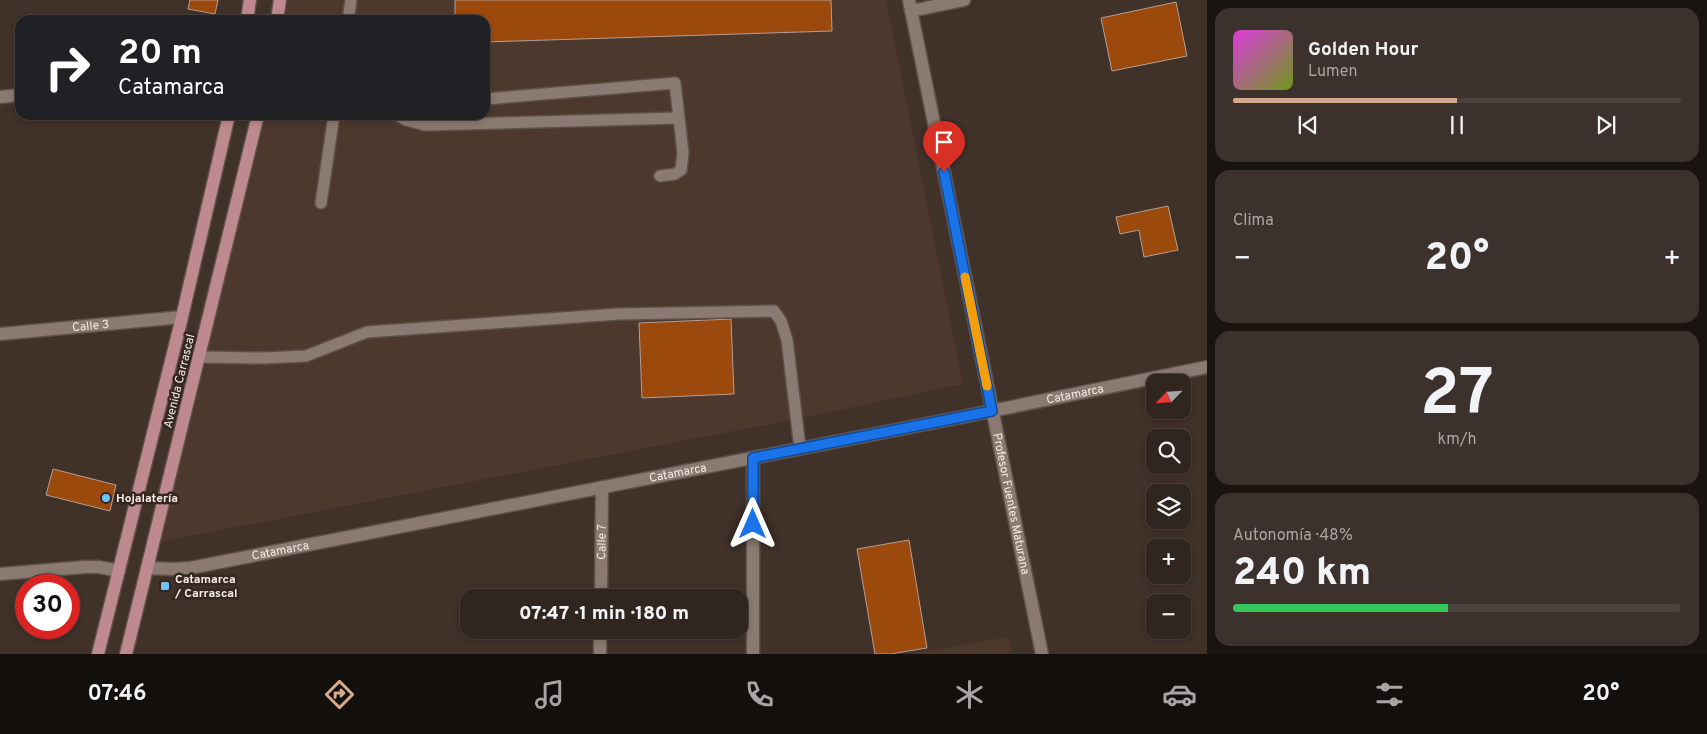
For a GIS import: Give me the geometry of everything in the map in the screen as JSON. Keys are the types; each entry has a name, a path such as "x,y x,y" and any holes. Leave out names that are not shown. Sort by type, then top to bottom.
{"main road":[{"path":"248,15 250,0"},
{"path":"278,15 280,0"},
{"name":"Avenida Carrascal","path":"98,654 229,120"},
{"name":"Avenida Carrascal","path":"126,654 257,120"}],"street":[{"path":"910,5 964,0"},
{"name":"Profesor Fuentes Maturana","path":"910,5 1042,654"},
{"path":"0,97 15,96"},
{"name":"Calle 3","path":"0,334 182,317"},
{"name":"Catamarca","path":"147,568 190,568 1207,367"},
{"path":"753,458 753,654"},
{"name":"Calle 7","path":"601,589 602,487"},
{"path":"0,574 86,567 99,567 119,571"},
{"path":"600,639 600,654"}],"lane":[{"path":"349,15 351,0"},
{"path":"490,99 676,83 683,153 682,170 675,174 660,176"},
{"path":"406,120 425,126 678,118"},
{"path":"321,203 333,120"},
{"path":"199,357 264,358 306,356 367,332 618,314 774,311 781,321 787,340 800,448"}],"shaded area":[{"path":"287,0 886,0 963,384 807,417 159,542 261,120 490,120 490,15 284,15"},
{"path":"1009,637 1012,654 908,654"}],"building":[{"path":"190,0 218,0 215,14 188,9"},
{"path":"455,0 831,0 832,31 490,42 490,15 455,15"},
{"path":"1176,2 1187,56 1112,71 1101,18"},
{"path":"1168,206 1178,250 1144,257 1139,230 1120,234 1116,217"},
{"path":"731,319 734,394 642,398 639,323"},
{"path":"53,469 116,485 110,511 46,495"},
{"path":"909,540 927,648 890,654 875,654 857,549"}],"slow traffic":[{"path":"965,277 987,386"}],"place":[{"name":"Hojalatería","path":"106,498"},
{"name":"Catamarca / Carrascal","path":"165,586"}],"route":[{"path":"753,524 753,458 992,411 944,172"}]}
